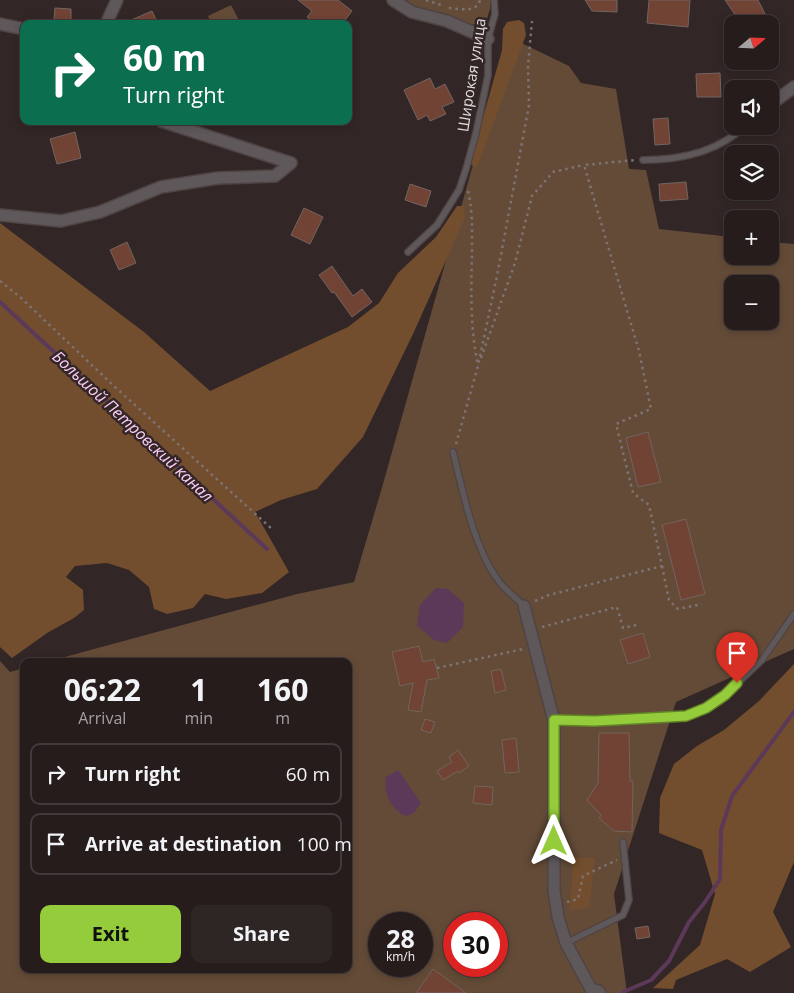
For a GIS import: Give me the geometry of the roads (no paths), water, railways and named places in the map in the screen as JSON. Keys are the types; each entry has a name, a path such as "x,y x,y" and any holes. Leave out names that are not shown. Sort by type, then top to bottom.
{"street":[{"path":"108,20 118,0"},
{"path":"393,0 412,12 446,21 488,39"},
{"path":"0,24 20,28"},
{"path":"779,98 794,87"},
{"path":"0,215 61,221 100,212 161,188 218,178 275,176 291,163 173,125"},
{"path":"524,606 554,720 554,890 556,905 566,943 591,990 598,990 600,993"}],"lane":[{"name":"Широкая улица","path":"408,252 437,225 459,190 476,133 488,75 488,39 495,14 494,0"},
{"path":"643,160 657,160 696,154 718,146 733,135"},
{"path":"453,452 465,501 482,551 501,584 524,606"},
{"path":"554,720 595,721 686,716 706,708 725,695 762,660 791,624 794,614"},
{"path":"566,943 623,915 629,900 623,842"}],"waterway":[{"name":"Большой Петровский канал","path":"0,302 267,549"},
{"path":"623,992 651,980 669,961 689,922 720,879 721,830 732,796 794,712"}]}
